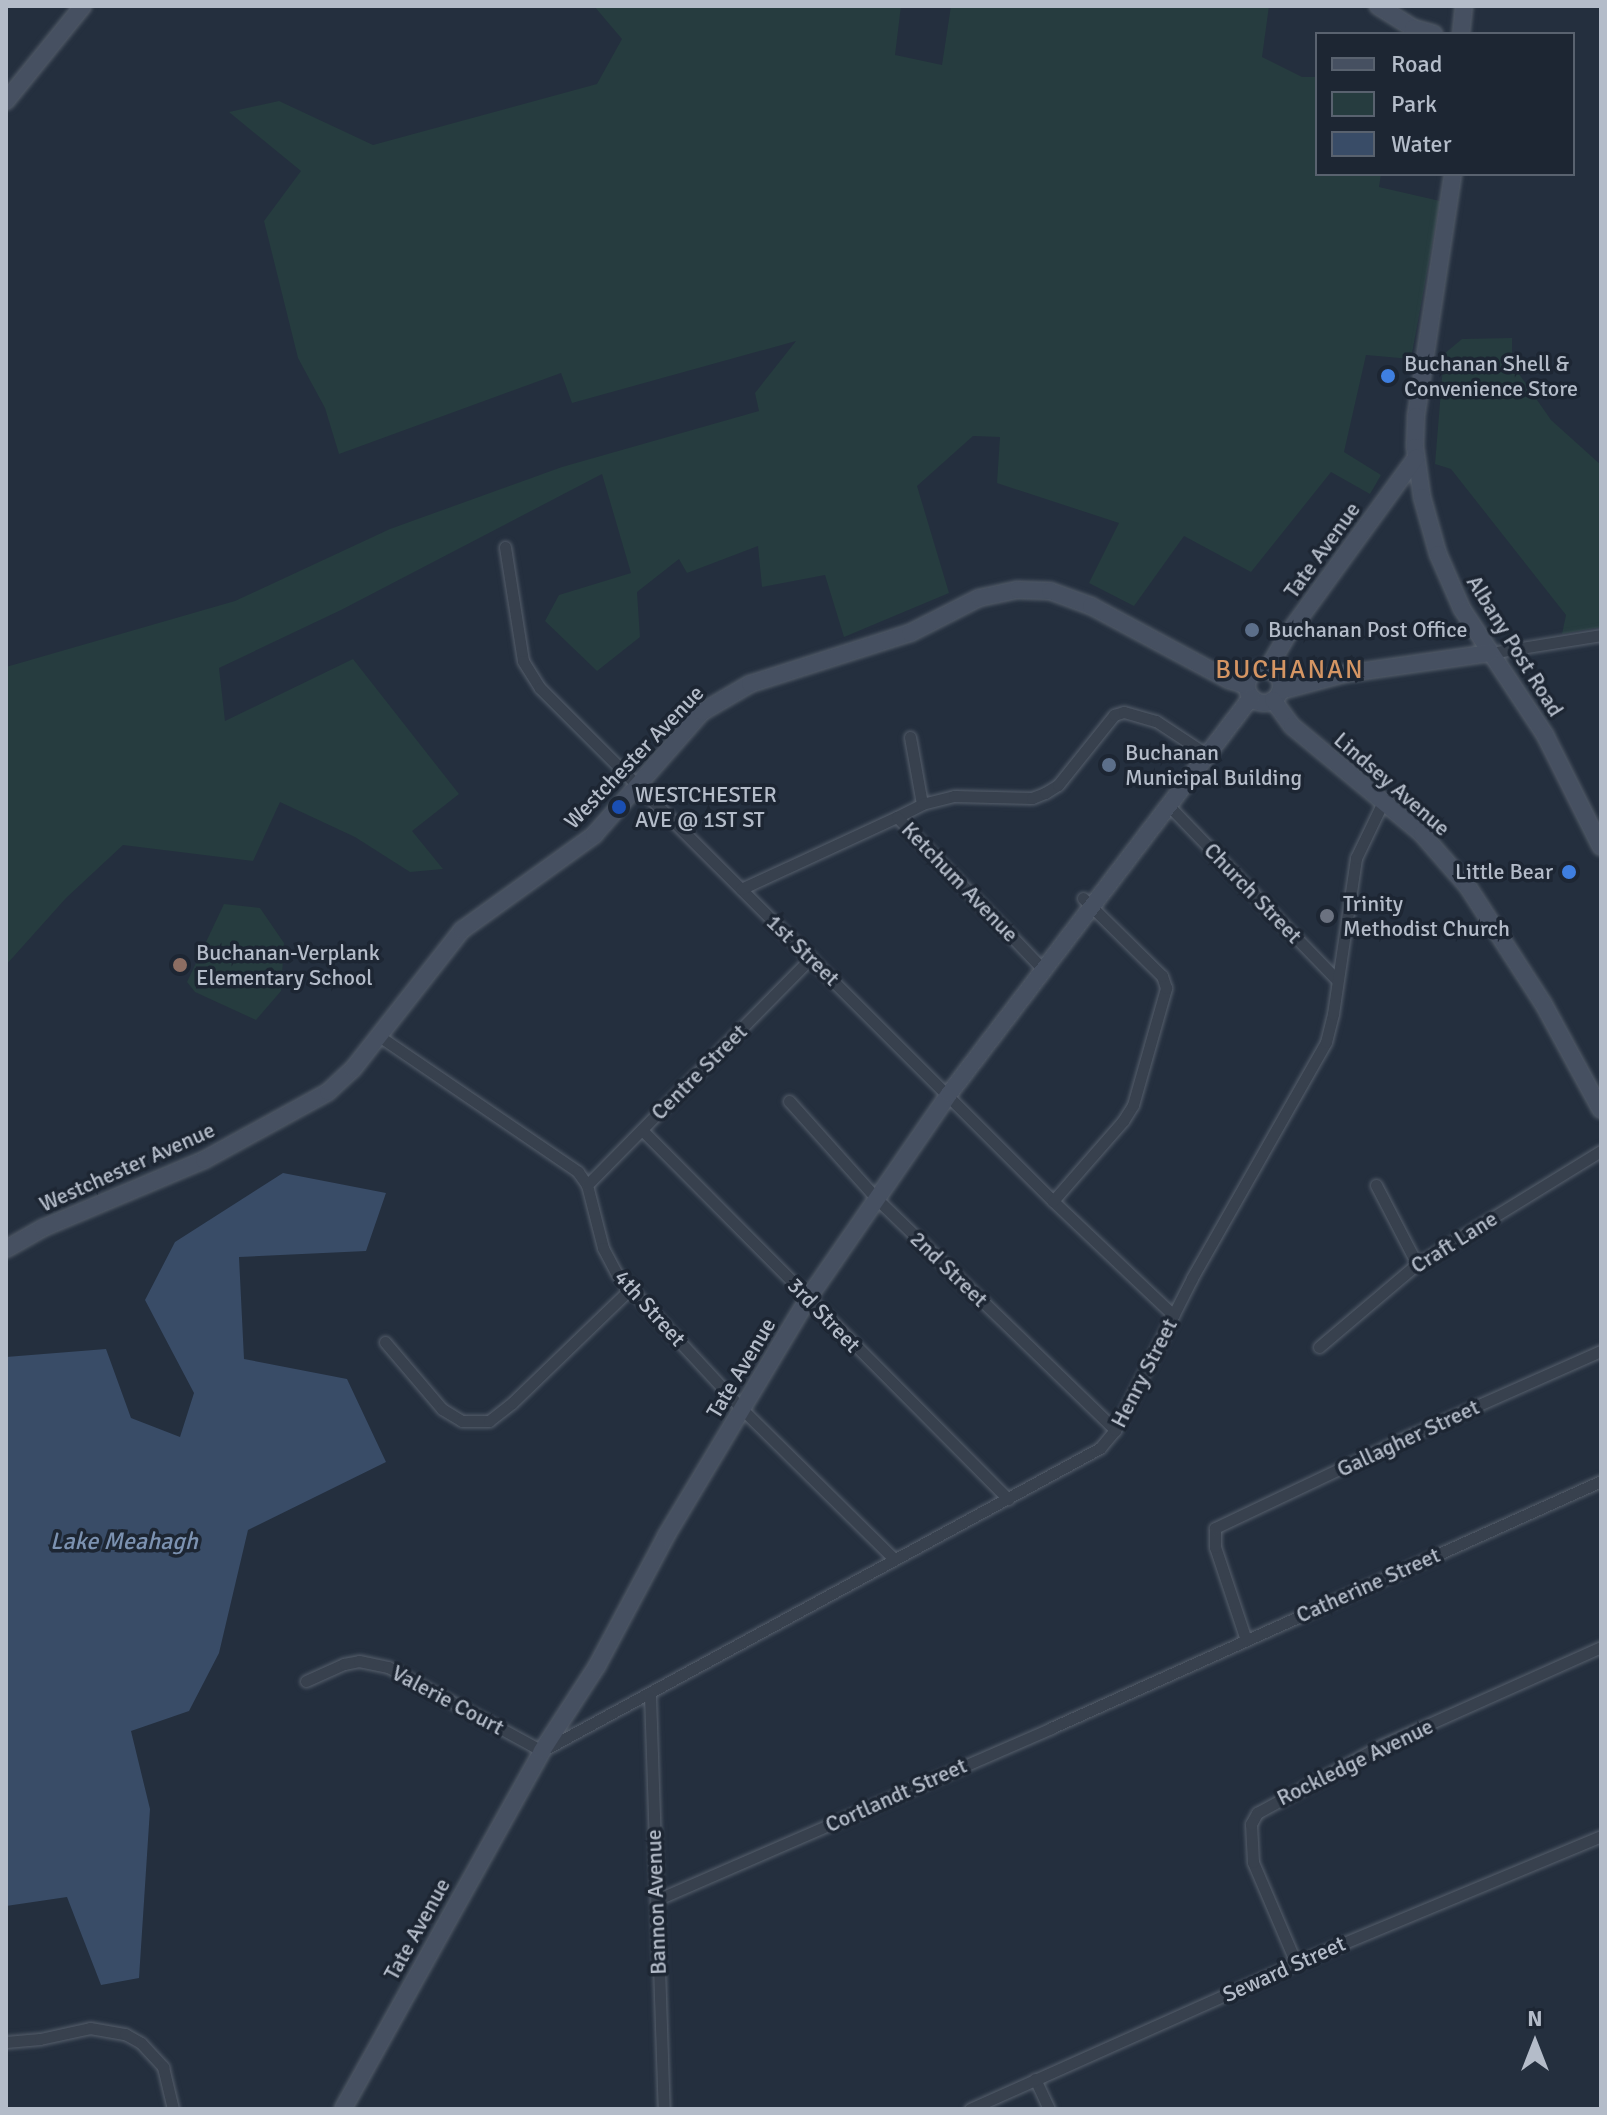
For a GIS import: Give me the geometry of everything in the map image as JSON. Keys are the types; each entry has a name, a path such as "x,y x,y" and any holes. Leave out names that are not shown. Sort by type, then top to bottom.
{"street":[{"path":"6,101 83,6"},
{"path":"1378,6 1405,24 1428,32"},
{"path":"1461,32 1464,6"},
{"name":"Albany Post Road","path":"1453,176 1418,397 1416,458 1425,509 1442,565 1462,609 1545,735 1601,847"},
{"name":"Tate Avenue","path":"1267,670 1294,626 1416,458"},
{"name":"1st Street","path":"505,547 518,642 529,673 637,786 1053,1201 1173,1315"},
{"name":"Westchester Avenue","path":"6,1249 43,1228 191,1166 328,1092 353,1069 462,930 594,835 687,728 720,698 789,668 835,658 910,633 979,598 1005,592 1050,591 1070,597 1249,692"},
{"path":"1277,696 1278,677 1267,670 1253,673 1249,692 1264,703 1344,674 1601,635"},
{"name":"Tate Avenue","path":"343,2109 542,1751 597,1666 666,1536 807,1300 1087,902 1170,807 1249,692"},
{"name":"Lindsey Avenue","path":"1277,696 1292,726 1422,834 1468,887 1544,1005 1601,1110"},
{"path":"897,817 922,804 954,796 1032,798 1045,793 1058,785 1114,715 1124,712 1156,721 1206,754"},
{"path":"910,737 922,804"},
{"name":"Henry Street","path":"542,1751 1100,1448 1115,1430 1173,1315 1326,1042 1356,858 1383,802"},
{"name":"Church Street","path":"1170,807 1337,980"},
{"name":"Ketchum Avenue","path":"741,889 897,817 1042,968"},
{"path":"1053,1201 1123,1121 1133,1105 1166,981 1087,902"},
{"name":"Centre Street","path":"587,1185 811,958"},
{"path":"379,1036 578,1172 587,1185"},
{"name":"2nd Street","path":"789,1101 877,1199 1115,1430"},
{"name":"3rd Street","path":"642,1130 807,1300 1008,1499"},
{"name":"Craft Lane","path":"1319,1347 1417,1264 1601,1151"},
{"name":"4th Street","path":"587,1185 603,1248 617,1274 742,1409 894,1559"},
{"path":"1376,1185 1417,1264"},
{"path":"385,1342 442,1409 462,1421 489,1421 512,1403 631,1288"},
{"name":"Gallagher Street","path":"1246,1640 1215,1547 1217,1527 1411,1435 1601,1351"},
{"name":"Catherine Street","path":"1136,1690 1601,1481"},
{"name":"Rockledge Avenue","path":"1296,1963 1253,1862 1251,1824 1257,1813 1382,1745 1601,1647"},
{"name":"Valerie Court","path":"306,1681 344,1664 359,1661 388,1667 542,1751"},
{"name":"Cortlandt Street","path":"656,1900 1136,1690"},
{"name":"Bannon Avenue","path":"650,1695 664,2109"},
{"name":"Seward Street","path":"970,2109 1296,1963 1601,1836"},
{"path":"6,2042 40,2039 90,2028 125,2034 141,2043 163,2067 173,2109"},
{"path":"1035,2079 1049,2109"}],"green space":[{"path":"594,6 901,6 895,55 942,65 951,6 1269,6 1262,57 1302,77 1315,77 1315,176 1381,176 1379,187 1440,201 1411,359 1366,355 1344,452 1381,475 1370,494 1331,472 1251,572 1184,536 1134,606 1089,583 1119,523 997,483 1000,437 973,436 917,486 949,593 844,637 825,575 762,587 758,546 687,573 679,559 637,592 640,637 597,671 545,621 559,595 631,573 602,474 341,610 219,668 225,721 353,659 459,794 412,831 443,869 410,872 355,837 280,802 253,861 123,845 66,898 6,965 6,667 235,601 390,529 562,467 759,411 755,393 796,341 572,403 561,373 339,454 325,408 298,358 264,221 301,171 229,112 279,101 373,145 597,84 622,39"},
{"path":"1512,338 1512,364 1551,420 1601,465 1601,627 1562,634 1566,615 1451,469 1435,464 1444,354 1462,339"},
{"path":"224,904 260,908 284,943 281,991 256,1020 195,992 187,982"}],"water":[{"name":"Lake Meahagh","path":"283,1173 386,1193 366,1251 239,1257 244,1359 347,1379 386,1462 248,1530 219,1653 189,1711 131,1731 150,1809 139,1978 101,1985 67,1897 6,1906 6,1357 106,1349 131,1418 180,1437 194,1393 145,1300 175,1242"}],"place":[{"name":"Buchanan Shell & Convenience Store","path":"1388,376"},
{"name":"Buchanan Post Office","path":"1252,630"},
{"name":"Buchanan Municipal Building","path":"1109,765"},
{"name":"WESTCHESTER AVE @ 1ST ST","path":"619,807"},
{"name":"Little Bear","path":"1569,872"},
{"name":"Trinity Methodist Church","path":"1327,916"},
{"name":"Buchanan-Verplank Elementary School","path":"180,965"}],"district":[{"name":"BUCHANAN","path":"1290,671"}]}
